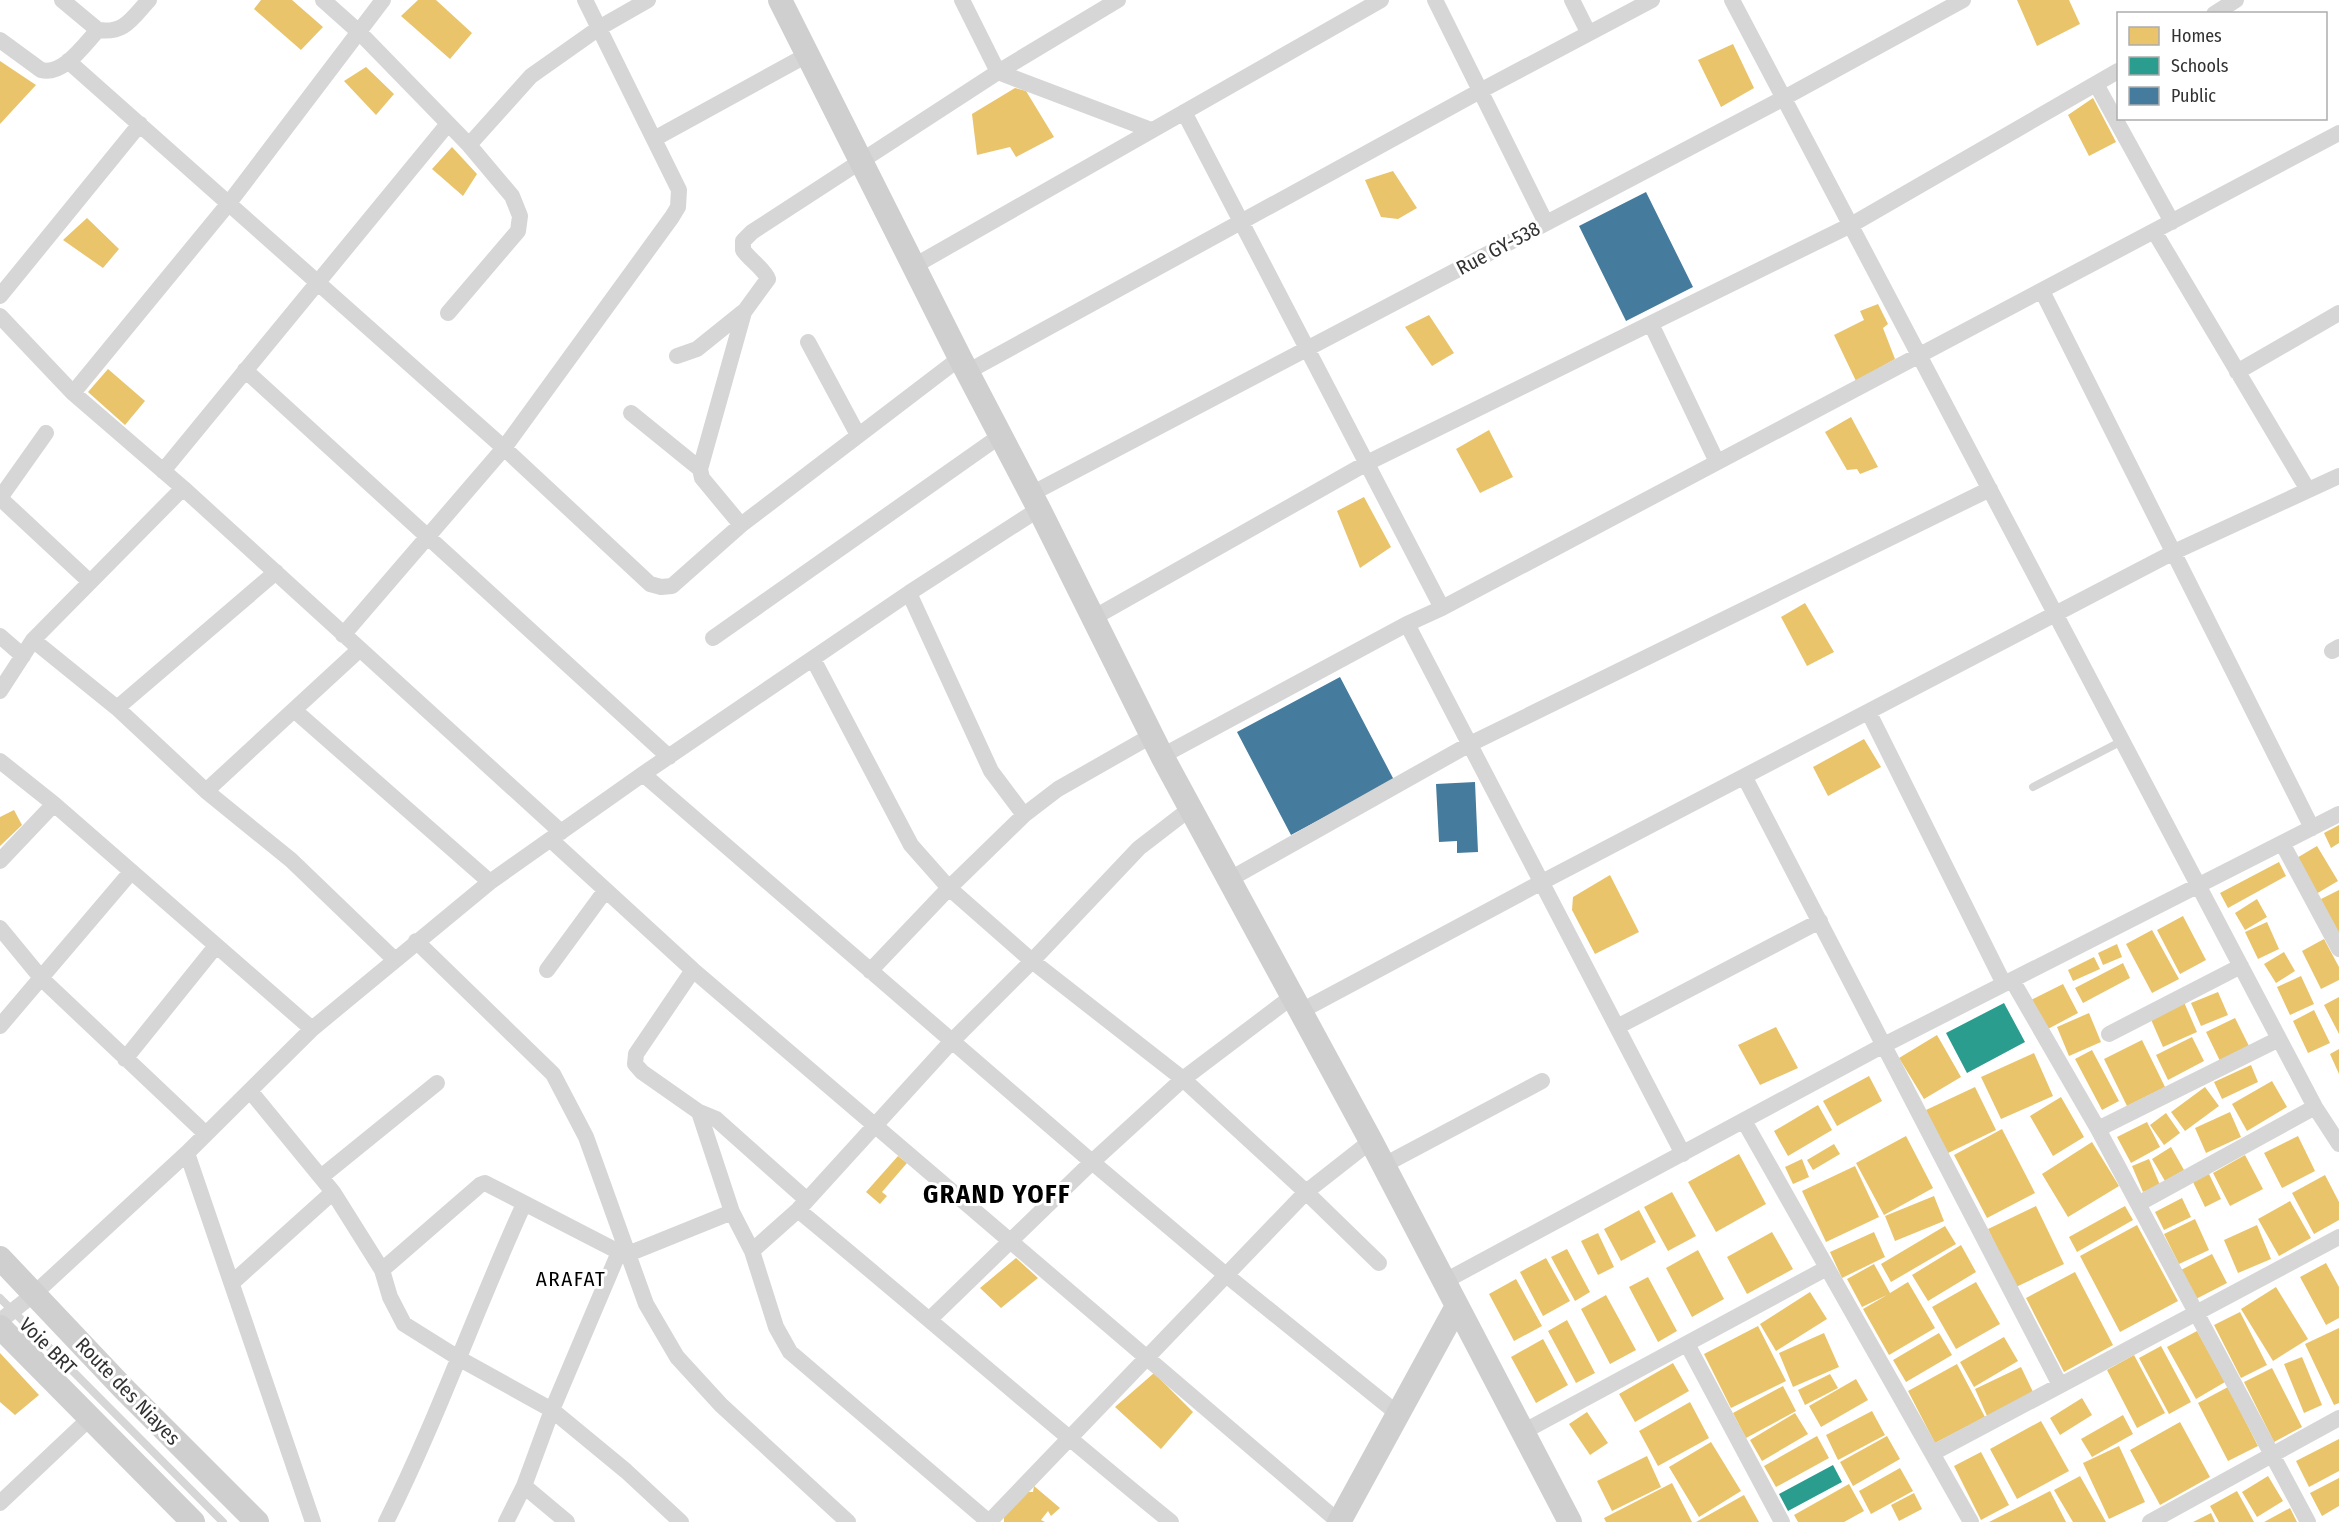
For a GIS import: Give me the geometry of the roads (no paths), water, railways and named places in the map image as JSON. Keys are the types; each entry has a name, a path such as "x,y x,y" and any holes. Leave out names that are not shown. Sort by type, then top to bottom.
{"street":[{"path":"62,0 98,30 110,32 119,30 148,0"},
{"path":"323,0 360,33 469,146 512,196 520,216 518,231 448,313"},
{"path":"73,393 229,203 383,0"},
{"path":"343,635 504,448 678,207 679,190 585,0"},
{"path":"469,146 531,75 599,28 648,0"},
{"path":"780,0 1035,501 1156,746 1384,1164 1570,1522"},
{"path":"962,0 998,72 1151,130"},
{"path":"677,356 697,349 744,312 768,279 767,275 742,250 743,242 752,232 998,72 1118,0"},
{"path":"914,266 1381,0"},
{"path":"1435,0 1546,223"},
{"path":"1572,0 1588,32"},
{"path":"69,61 504,448 650,584 661,588 672,586 741,525 858,435 964,365 1241,222 1588,32 1652,0"},
{"path":"1732,0 2315,1107 2339,1144"},
{"name":"Rue GY-538","path":"4,1320 187,1153 312,1029 490,882 643,774 909,593 1035,501 1307,348 1784,98 1963,0"},
{"path":"2217,12 2236,0"},
{"path":"0,40 41,70 48,72 56,70 69,61 98,30"},
{"path":"654,139 807,55"},
{"path":"1093,618 1367,463 1851,225 2117,72"},
{"path":"2096,84 2172,222"},
{"path":"1184,112 1442,608"},
{"path":"0,296 140,124"},
{"path":"163,471 447,125"},
{"path":"870,971 949,888 1024,815 1058,789 1156,746 1442,608 2339,133"},
{"path":"2154,231 2308,490"},
{"path":"2042,291 2312,828"},
{"path":"741,525 702,478 700,469 744,312"},
{"path":"2237,372 2339,313"},
{"path":"0,316 73,393 183,488 360,649 556,836 605,891 874,1126 1148,1356 1339,1522 1458,1306"},
{"path":"1651,324 1717,462"},
{"path":"808,342 858,435"},
{"path":"245,370 669,757"},
{"path":"631,414 700,469"},
{"path":"46,433 0,498 90,582"},
{"path":"713,638 1000,436"},
{"path":"930,1319 1092,1162 1183,1079 1297,1004 1745,778 2174,552 2339,476"},
{"path":"0,691 33,640 183,488"},
{"path":"1230,879 1470,744 1990,489"},
{"path":"117,708 276,572"},
{"path":"909,593 991,771 1024,815"},
{"path":"1407,624 1683,1154"},
{"path":"0,636 23,656"},
{"path":"33,640 117,708 206,791 291,860 395,960"},
{"path":"206,791 360,649"},
{"path":"813,659 911,845 949,888 1032,961 1183,1079 1306,1192 1379,1263"},
{"path":"294,710 490,882"},
{"path":"1869,712 2008,982 2098,1129 2308,1522"},
{"path":"0,761 54,804 312,1029"},
{"path":"643,774 1092,1162 1226,1275 1398,1414"},
{"path":"1745,778 2060,1385"},
{"path":"0,861 54,804"},
{"path":"752,1251 803,1205 951,1042 1139,848 1191,808"},
{"path":"1445,1281 1884,1045 2339,814"},
{"path":"2282,843 2339,949"},
{"path":"0,1026 131,872"},
{"path":"547,970 605,891"},
{"path":"1617,1027 1820,921"},
{"path":"0,928 42,979 207,1134"},
{"path":"416,941 553,1074 586,1137 623,1253 646,1304 677,1357 722,1405 848,1522"},
{"path":"125,1059 216,946"},
{"path":"2109,1034 2241,966"},
{"path":"693,970 636,1054 635,1064 642,1072 699,1112 716,1119 803,1205 930,1319 1068,1439 1171,1522"},
{"path":"2098,1129 2279,1039"},
{"path":"1384,1164 1542,1081"},
{"path":"321,1177 438,1083"},
{"path":"251,1092 333,1192 382,1270 390,1297 404,1324 460,1359 552,1410 626,1471 681,1522"},
{"path":"2138,1204 2315,1107"},
{"path":"699,1112 732,1212 752,1251 776,1327 789,1352 989,1522 1306,1192 1371,1141"},
{"path":"1744,1121 1971,1522"},
{"path":"187,1153 233,1282 313,1522"},
{"path":"382,1270 480,1185 490,1184 524,1204 623,1253"},
{"path":"233,1282 333,1192"},
{"path":"386,1522 415,1463 460,1359 486,1287 524,1204"},
{"path":"506,1522 524,1486 552,1410 623,1253 732,1212"},
{"path":"1933,1453 2339,1237"},
{"name":"Route des Niayes","path":"0,1258 123,1388 257,1522"},
{"path":"1523,1432 1827,1268"},
{"path":"4,1320 90,1419 193,1522"},
{"path":"1687,1344 1782,1522"},
{"path":"2150,1522 2339,1418"},
{"path":"0,1503 90,1419"},
{"path":"524,1486 567,1522"}],"lane":[{"path":"2033,787 2122,741"},
{"name":"Voie BRT","path":"0,1298 4,1320 224,1522"}],"district":[{"name":"GRAND YOFF","path":"997,1194"},
{"name":"ARAFAT","path":"571,1279"}]}
